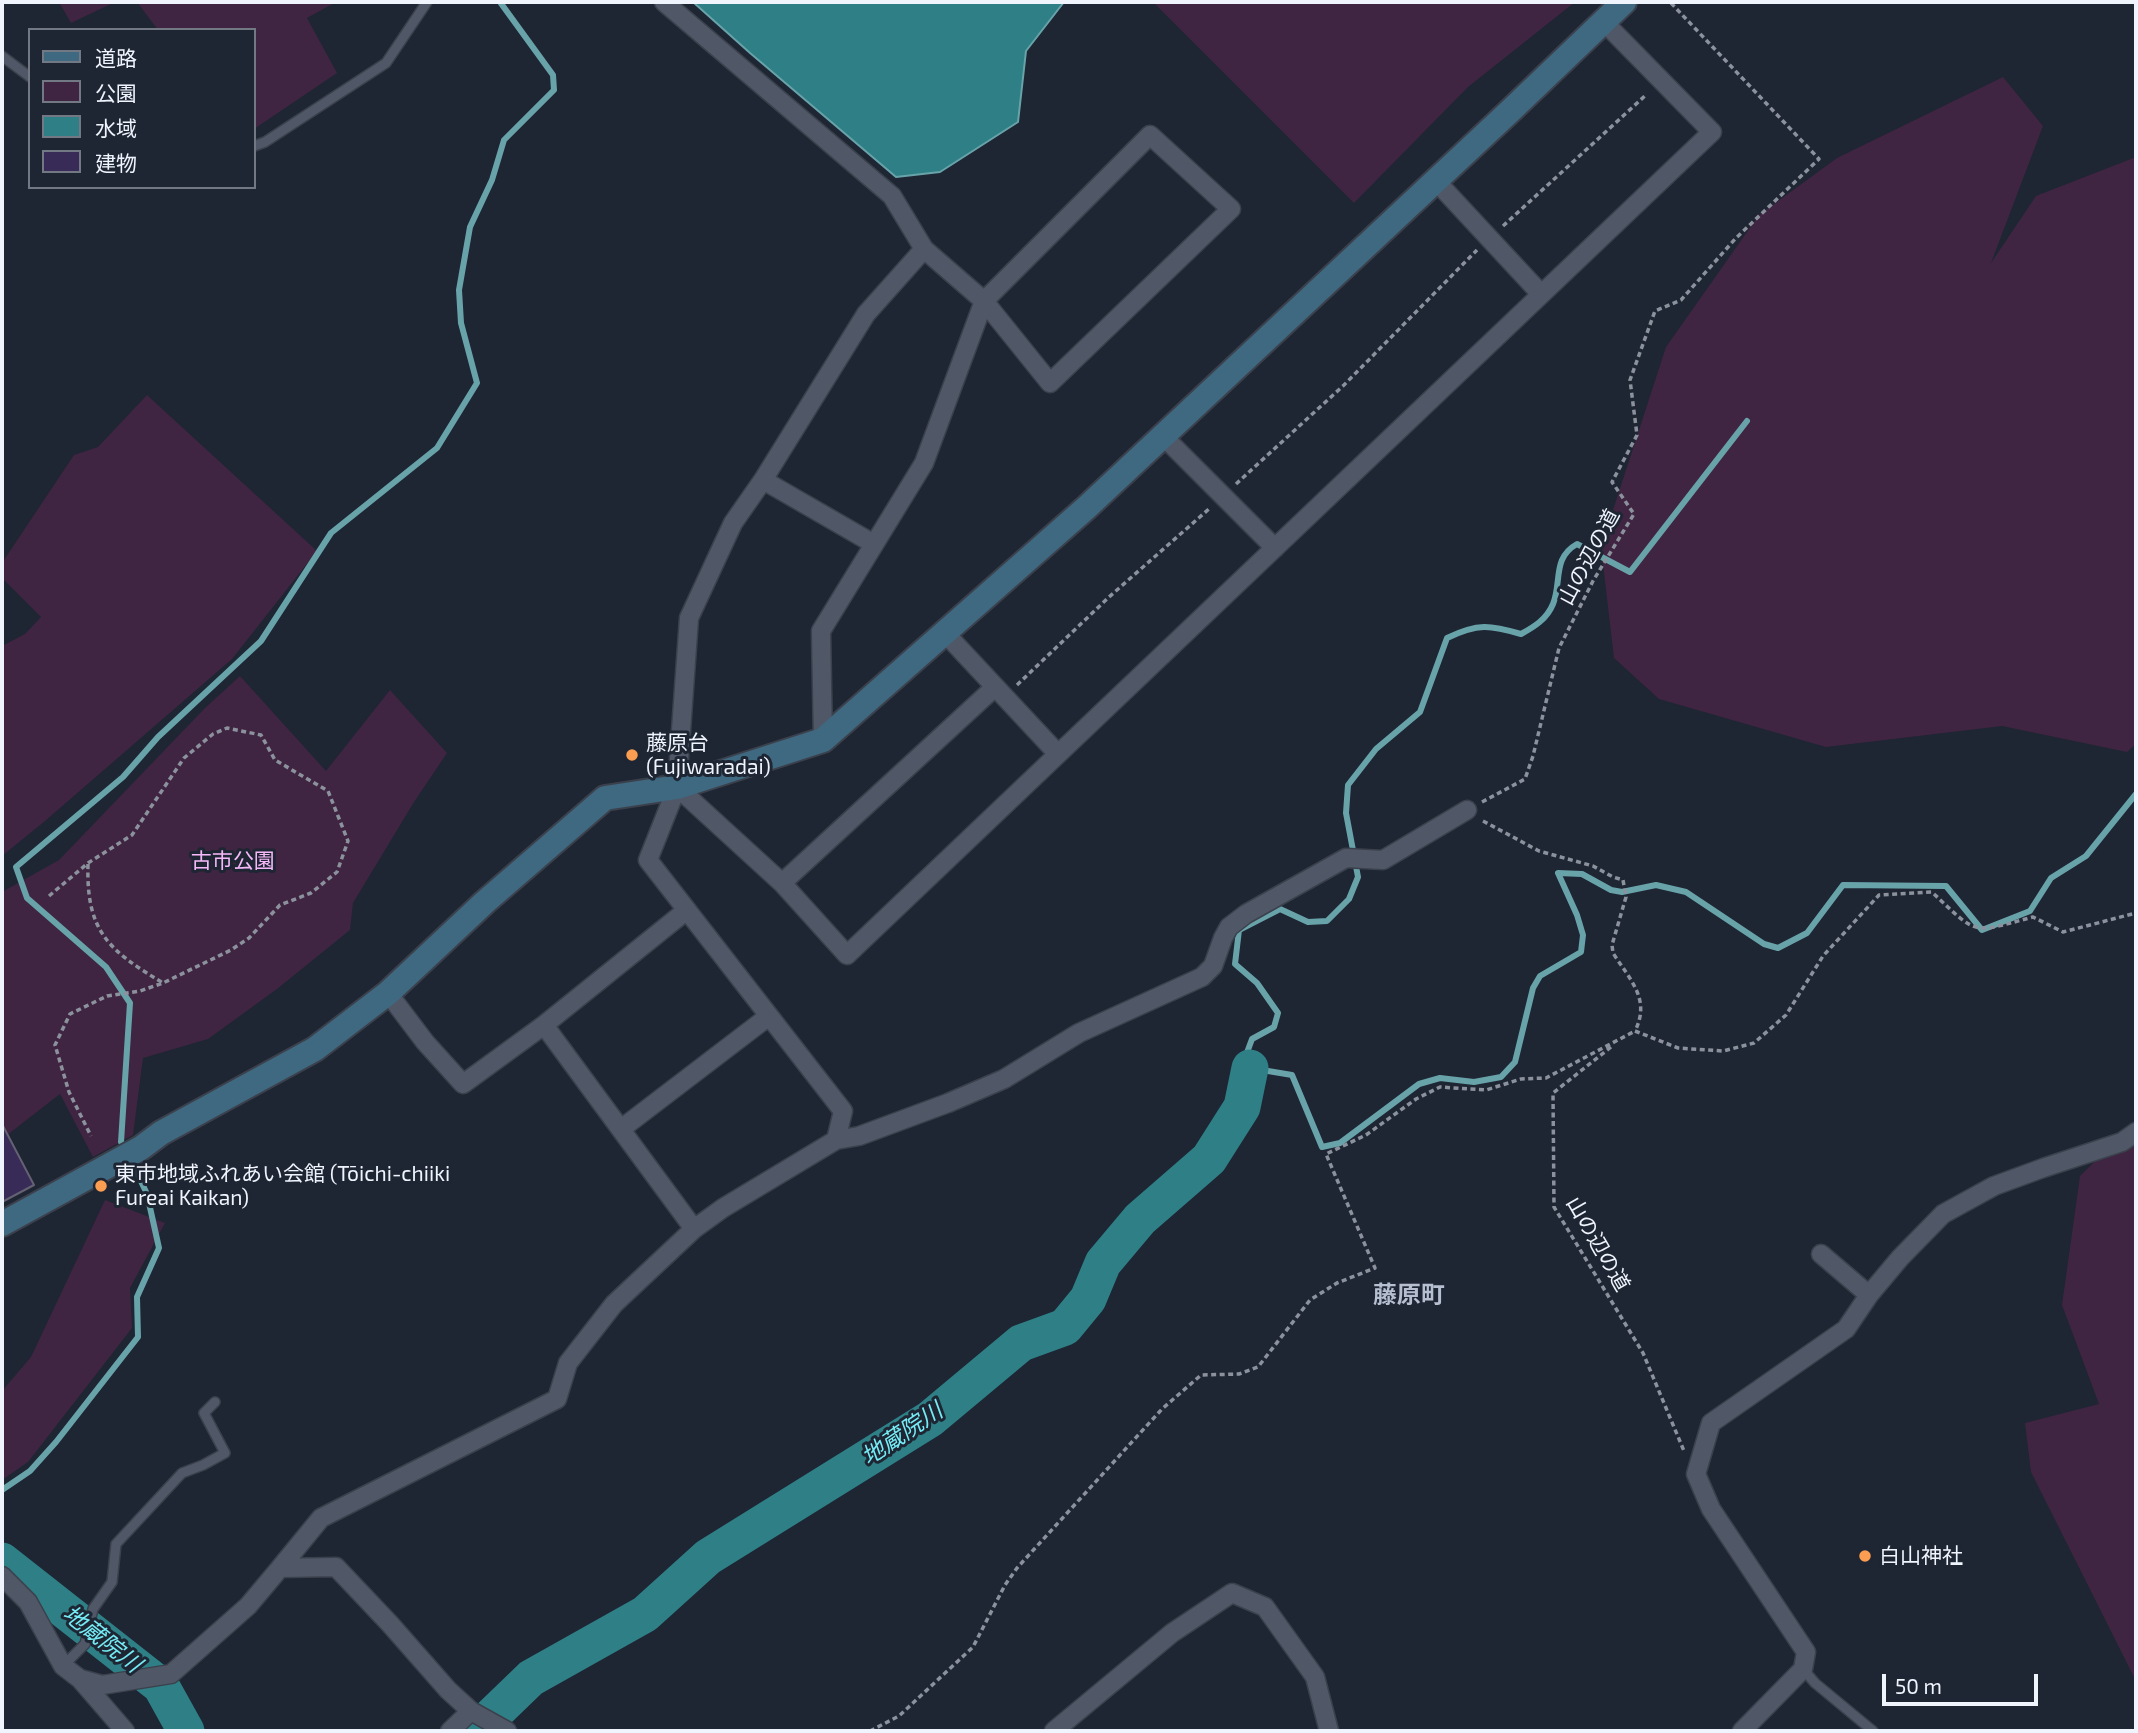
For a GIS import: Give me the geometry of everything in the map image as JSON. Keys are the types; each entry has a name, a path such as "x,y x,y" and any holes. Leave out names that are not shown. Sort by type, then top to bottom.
{"street":[{"path":"664,2 892,196 924,249 984,301 1050,383 1231,209 1150,135 984,301 924,463 821,631 823,740"},
{"path":"2,1224 315,1049 388,992 485,902 605,798 677,787 823,740 1086,509 1624,2"},
{"path":"677,787 782,883 847,955 1712,132 1603,21"},
{"path":"1436,181 1541,294"},
{"path":"836,1140 844,1111 648,860 677,787 689,618 733,523 763,480 866,314 924,249"},
{"path":"1163,436 1275,548"},
{"path":"763,480 874,544"},
{"path":"944,633 1058,754"},
{"path":"782,883 1000,692"},
{"path":"80,1679 102,1685 171,1674 248,1606 321,1518 557,1399 568,1363 614,1304 694,1229 723,1208 836,1140 859,1136 1004,1079 1079,1034 1202,977 1213,966 1229,927 1246,914 1346,858 1383,860 1467,810"},
{"path":"388,992 425,1042 463,1084 544,1025 687,910"},
{"path":"621,1129 769,1016"},
{"path":"544,1025 694,1229"},
{"path":"1742,1731 1803,1669 1806,1652 1711,1509 1696,1474 1712,1423 1846,1329 1869,1295 1900,1258 1943,1214 1994,1186 2122,1142 2136,1132"},
{"path":"1821,1254 1869,1295"},
{"path":"280,1568 335,1567 448,1690 471,1711 507,1731"},
{"path":"2,1576 29,1602 63,1666 80,1679 125,1731"},
{"path":"1054,1731 1172,1633 1232,1593 1265,1607 1315,1677 1329,1731"},
{"path":"450,1731 471,1711"}],"lane":[{"path":"256,145 386,63 426,2"},
{"path":"2,56 28,76"},
{"path":"63,1666 85,1644 93,1609 112,1583 116,1544 182,1473 225,1453 204,1413 215,1402"},
{"path":"1803,1669 1815,1683 1872,1731"}],"path":[{"name":"山の辺の道","path":"1467,810 1525,779 1533,757 1559,648 1593,581 1634,514 1612,482 1637,435 1630,380 1655,311 1681,300 1736,238 1819,159 1670,2"},
{"path":"1000,692 1223,496 1344,385 1489,238 1661,80"},
{"path":"49,896 88,863 132,835 184,758 213,734 227,728 261,735 275,760 328,791 348,841 337,872 311,892 280,905 249,938 231,950 163,983 140,991 107,996 70,1014 55,1045 69,1092 91,1136"},
{"path":"870,1731 899,1716 973,1647 1005,1585 1017,1568 1162,1409 1202,1375 1239,1374 1258,1367 1310,1300 1337,1283 1375,1268 1326,1154 1366,1135 1416,1098 1440,1087 1486,1090 1521,1079 1546,1078 1635,1031 1641,1020 1642,1000 1613,953 1612,945 1626,897 1623,880 1593,866 1539,851 1485,823 1467,810"},
{"path":"88,863 87,889 92,918 107,943 135,966 163,983"},
{"path":"1635,1031 1678,1048 1723,1051 1754,1043 1786,1015 1823,956 1879,895 1932,892 1966,925 1982,930 2034,917 2063,932 2136,913"},
{"name":"山の辺の道","path":"1618,1042 1553,1093 1554,1207 1643,1353 1682,1448 1696,1474"}],"green space":[{"path":"59,2 115,2 71,23"},
{"path":"137,2 336,2 307,18 337,73 256,128 256,28 156,28"},
{"path":"1153,2 1575,2 1468,87 1354,203"},
{"path":"2003,77 2043,126 1991,263 2036,196 2136,157 2136,744 2127,752 2002,726 1826,747 1659,699 1614,658 1601,547 1666,347 1759,215 1837,158"},
{"path":"147,395 317,551 232,659 2,856 2,646 25,634 41,617 2,578 2,563 74,455 98,447"},
{"name":"古市公園","path":"240,676 326,771 390,690 447,753 353,903 350,930 277,989 208,1039 143,1058 133,1135 93,1157 60,1094 2,1139 2,892 59,860 205,708"},
{"path":"2136,1121 2136,1681 2031,1472 2025,1423 2099,1404 2062,1305 2080,1176"},
{"path":"105,1200 165,1223 130,1288 132,1328 28,1462 2,1480 2,1391 31,1357"}],"water":[{"path":"693,2 1064,2 1026,51 1018,122 940,172 896,177"}],"building":[{"path":"2,1124 34,1185 2,1202"}],"waterway":[{"path":"125,1150 121,1142 130,1003 106,967 27,898 16,867 123,777 158,737 261,641 331,533 437,448 477,383 461,323 459,290 470,227 492,180 504,140 554,90 553,75 500,2"},
{"path":"1747,421 1630,572 1577,544 1564,556 1556,596 1544,618 1535,625 1521,634 1484,627 1447,638 1420,712 1376,749 1348,785 1346,813 1358,877 1349,899 1327,921 1308,922 1280,909 1239,930 1235,964 1257,983 1278,1013 1274,1027 1252,1039 1245,1058 1250,1068 1292,1075 1322,1147 1340,1143 1419,1084 1440,1078 1474,1082 1501,1077 1515,1062 1533,988 1540,976 1581,952 1583,935 1558,873 1582,874 1611,890 1622,892 1656,885 1686,892 1764,944 1778,948 1807,933 1843,885 1946,886 1982,930 2030,911 2051,878 2086,856 2136,794"},
{"name":"地蔵院川","path":"476,1731 531,1678 645,1614 708,1557 930,1419 1021,1343 1065,1327 1088,1299 1103,1263 1140,1219 1209,1159 1242,1107 1250,1068"},
{"path":"2,1490 30,1471 56,1442 138,1337 137,1297 159,1248 147,1194 131,1160"},
{"name":"地蔵院川","path":"2,1561 161,1686 186,1731"}],"place":[{"name":"藤原台 (Fujiwaradai)","path":"632,755"},
{"name":"東市地域ふれあい会館 (Tōichi-chiiki Fureai Kaikan)","path":"101,1186"},
{"name":"白山神社","path":"1865,1556"}],"district":[{"name":"藤原町","path":"1409,1295"}]}
